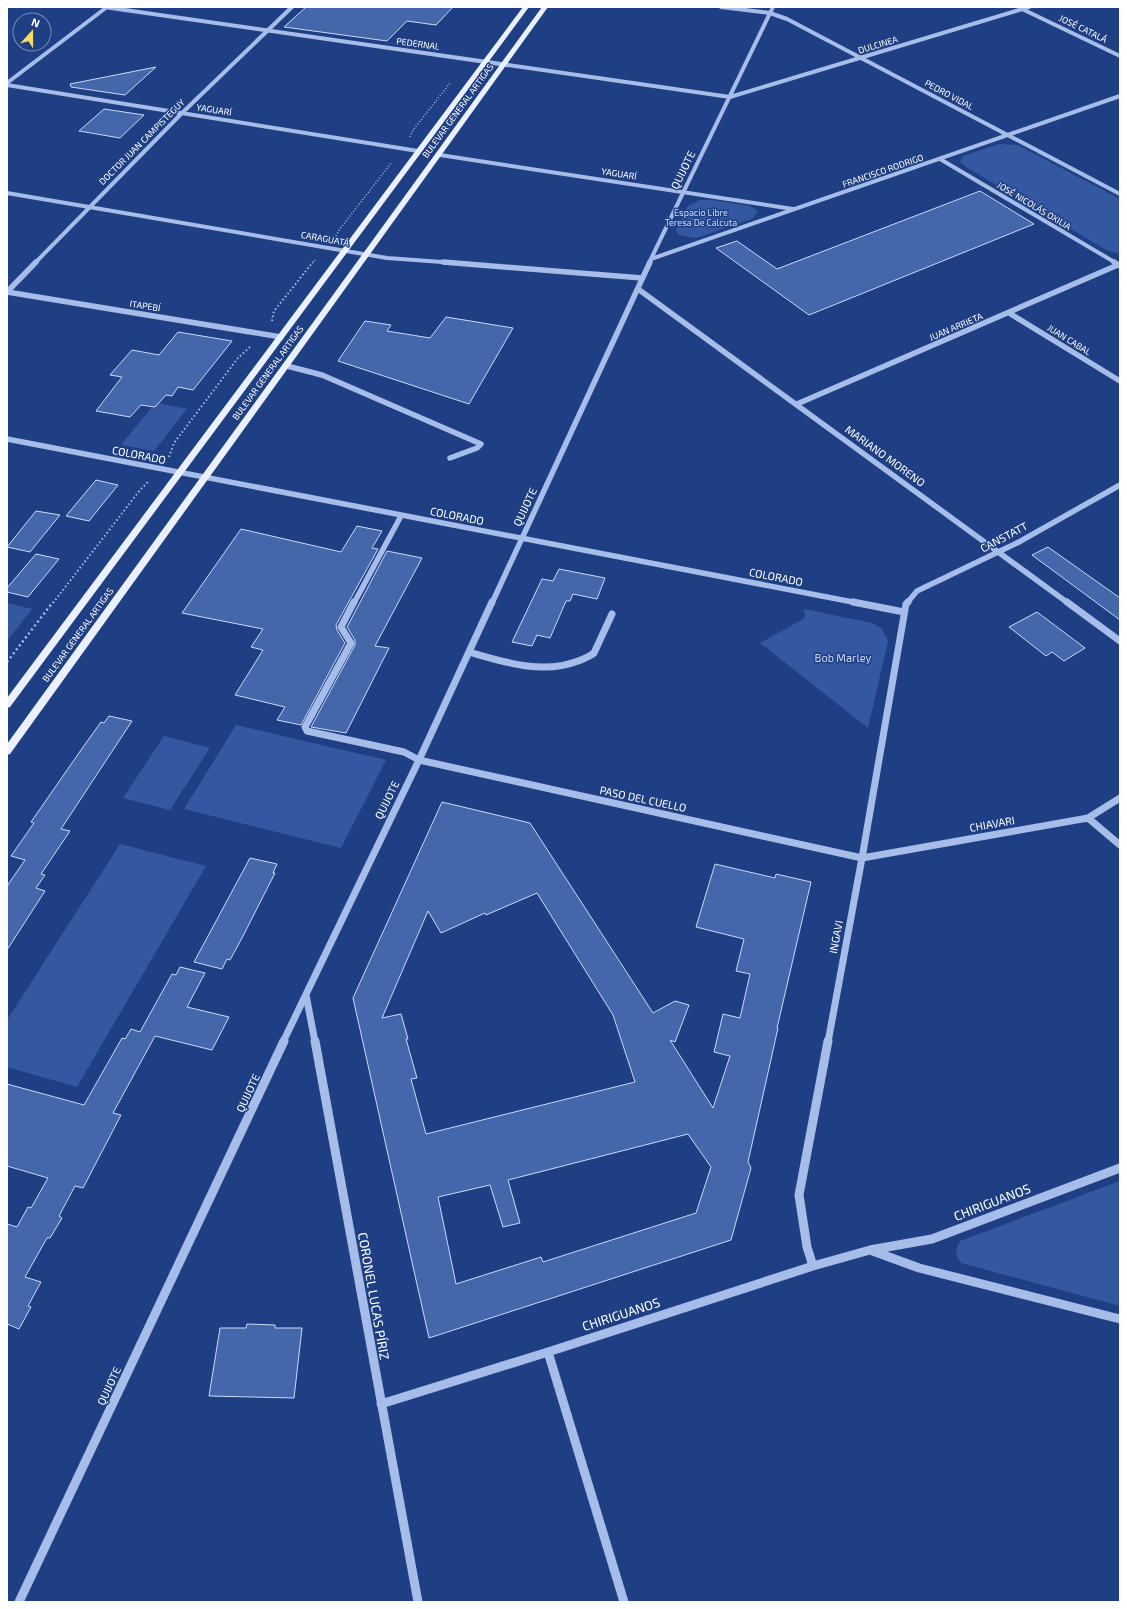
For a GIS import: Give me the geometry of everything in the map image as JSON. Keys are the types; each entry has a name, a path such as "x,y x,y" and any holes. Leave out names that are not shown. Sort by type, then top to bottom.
{"main road":[{"name":"BULEVAR GENERAL ARTIGAS","path":"7,705 526,7"},
{"name":"BULEVAR GENERAL ARTIGAS","path":"7,751 286,366 365,254 440,155 545,7"}],"street":[{"name":"PEDERNAL","path":"106,7 730,97"},
{"path":"7,84 106,7"},
{"name":"DOCTOR JUAN CAMPISTEGUY","path":"7,292 182,113 292,7"},
{"name":"PEDRO VIDAL","path":"721,7 770,13 787,19 1120,194"},
{"name":"QUIJOTE","path":"19,1602 306,994 419,760 642,278 685,192 773,7"},
{"name":"DULCINEA","path":"730,97 1020,8 1029,7"},
{"name":"JOSÉ CATALÁ","path":"1020,8 1120,56"},
{"name":"YAGUARÍ","path":"7,84 418,151"},
{"name":"FRANCISCO RODRIGO","path":"651,259 1009,136 1120,96"},
{"name":"YAGUARÍ","path":"440,155 796,210"},
{"name":"JOSÉ NICOLÁS OXILIA","path":"940,159 1119,265"},
{"name":"CARAGUATÁ","path":"7,193 387,258 642,278"},
{"name":"JUAN ARRIETA","path":"797,404 1119,265"},
{"name":"MARIANO MORENO","path":"638,288 1120,641"},
{"name":"ITAPEBÍ","path":"7,292 280,337"},
{"name":"JUAN CABAL","path":"1009,313 1120,381"},
{"path":"286,366 322,375 481,444 477,448 450,458"},
{"name":"COLORADO","path":"7,439 904,612"},
{"name":"CANSTATT","path":"904,612 906,604 917,591 999,552 1120,484"},
{"name":"PASO DEL CUELLO","path":"401,516 341,627 351,643 304,728 307,731 404,752 419,760 862,858"},
{"name":"INGAVI","path":"813,1266 807,1247 799,1196 862,858 904,612"},
{"path":"469,652 504,662 541,668 576,663 594,653 612,614"},
{"name":"CHIAVARI","path":"862,858 1088,818 1120,798"},
{"path":"1088,818 1120,845"},
{"name":"CORONEL LUCAS PÍRIZ","path":"306,994 418,1602"},
{"name":"CHIRIGUANOS","path":"381,1404 548,1352 813,1266 870,1250 932,1239 1120,1168"},
{"path":"870,1250 919,1268 1120,1319"},
{"path":"548,1352 624,1602"}],"green space":[{"path":"486,72 488,72 439,141 436,141"},
{"path":"999,144 1018,145 1120,199 1120,254 1108,251 960,162 963,156"},
{"name":"Espacio Libre Teresa De Calcuta","path":"700,200 712,200 750,206 758,212 752,219 696,238 678,234 676,230 688,206"},
{"path":"158,403 187,409 154,451 121,445 152,407 155,407"},
{"path":"7,603 32,609 7,641"},
{"name":"Bob Marley","path":"804,609 872,623 882,629 888,641 868,728 760,643 805,618"},
{"path":"236,725 386,760 341,848 184,809"},
{"path":"164,736 210,748 170,810 123,798"},
{"path":"120,844 206,866 77,1087 7,1067 7,1020"},
{"path":"1120,1181 1120,1306 961,1263 958,1257 956,1252 960,1241"}],"building":[{"path":"306,7 453,7 436,25 407,21 387,41 284,27"},
{"path":"156,67 125,95 71,87 70,84"},
{"path":"104,109 144,115 120,138 79,131"},
{"path":"980,191 1034,224 809,315 716,248 737,241 777,269"},
{"path":"446,317 513,328 469,404 338,361 365,321 391,325 387,331 430,338"},
{"path":"178,332 232,341 193,390 178,387 172,396 166,395 155,407 141,405 130,417 96,411 122,377 110,375 132,350 159,355"},
{"path":"96,480 118,485 89,521 66,516"},
{"path":"36,511 60,515 30,552 7,547"},
{"path":"357,526 382,531 372,548 378,549 336,625 337,630 345,643 301,725 277,720 285,707 235,695 263,650 251,647 263,629 182,613 241,529 341,552"},
{"path":"1048,547 1120,598 1120,620 1032,555"},
{"path":"387,551 422,558 375,646 389,648 346,733 311,727 355,645 355,640 347,627"},
{"path":"36,554 59,559 28,597 7,592 7,588"},
{"path":"559,569 605,578 597,599 573,594 570,601 566,601 550,638 537,635 532,646 512,642 542,579 553,581"},
{"path":"1037,612 1085,648 1064,661 1052,652 1046,656 1009,627"},
{"path":"109,716 132,721 61,829 70,831 41,874 45,875 36,888 45,891 7,950 7,886 25,860 11,856 34,823 31,822 81,750 101,722 104,723"},
{"path":"442,802 530,823 653,1013 675,1001 689,1005 675,1042 670,1040 713,1108 730,1056 714,1052 723,1014 740,1018 750,974 736,971 744,939 696,927 715,864 775,878 776,874 811,882 748,1162 751,1168 731,1240 429,1338 353,998","holes":["537,893 613,1015 635,1082 426,1134 411,1079 417,1078 406,1039 408,1039 401,1014 382,1018 428,911 441,933 485,913 486,915","688,1134 711,1167 696,1213 543,1262 541,1257 456,1284 438,1197 490,1185 503,1227 520,1223 508,1180"]},
{"path":"250,858 277,864 273,873 275,873 242,938 230,960 227,959 222,969 194,962"},
{"path":"180,967 205,973 187,1007 229,1017 212,1050 155,1036 113,1113 121,1115 83,1188 75,1186 59,1216 62,1218 50,1238 47,1238 25,1277 41,1282 28,1306 31,1307 19,1329 7,1324 7,1224 17,1227 28,1207 31,1208 48,1178 7,1166 7,1084 84,1105 122,1038 125,1039 131,1029 140,1032 172,974 176,975"},
{"path":"247,1324 275,1325 275,1328 302,1328 294,1398 209,1396 220,1328 246,1328"}]}
